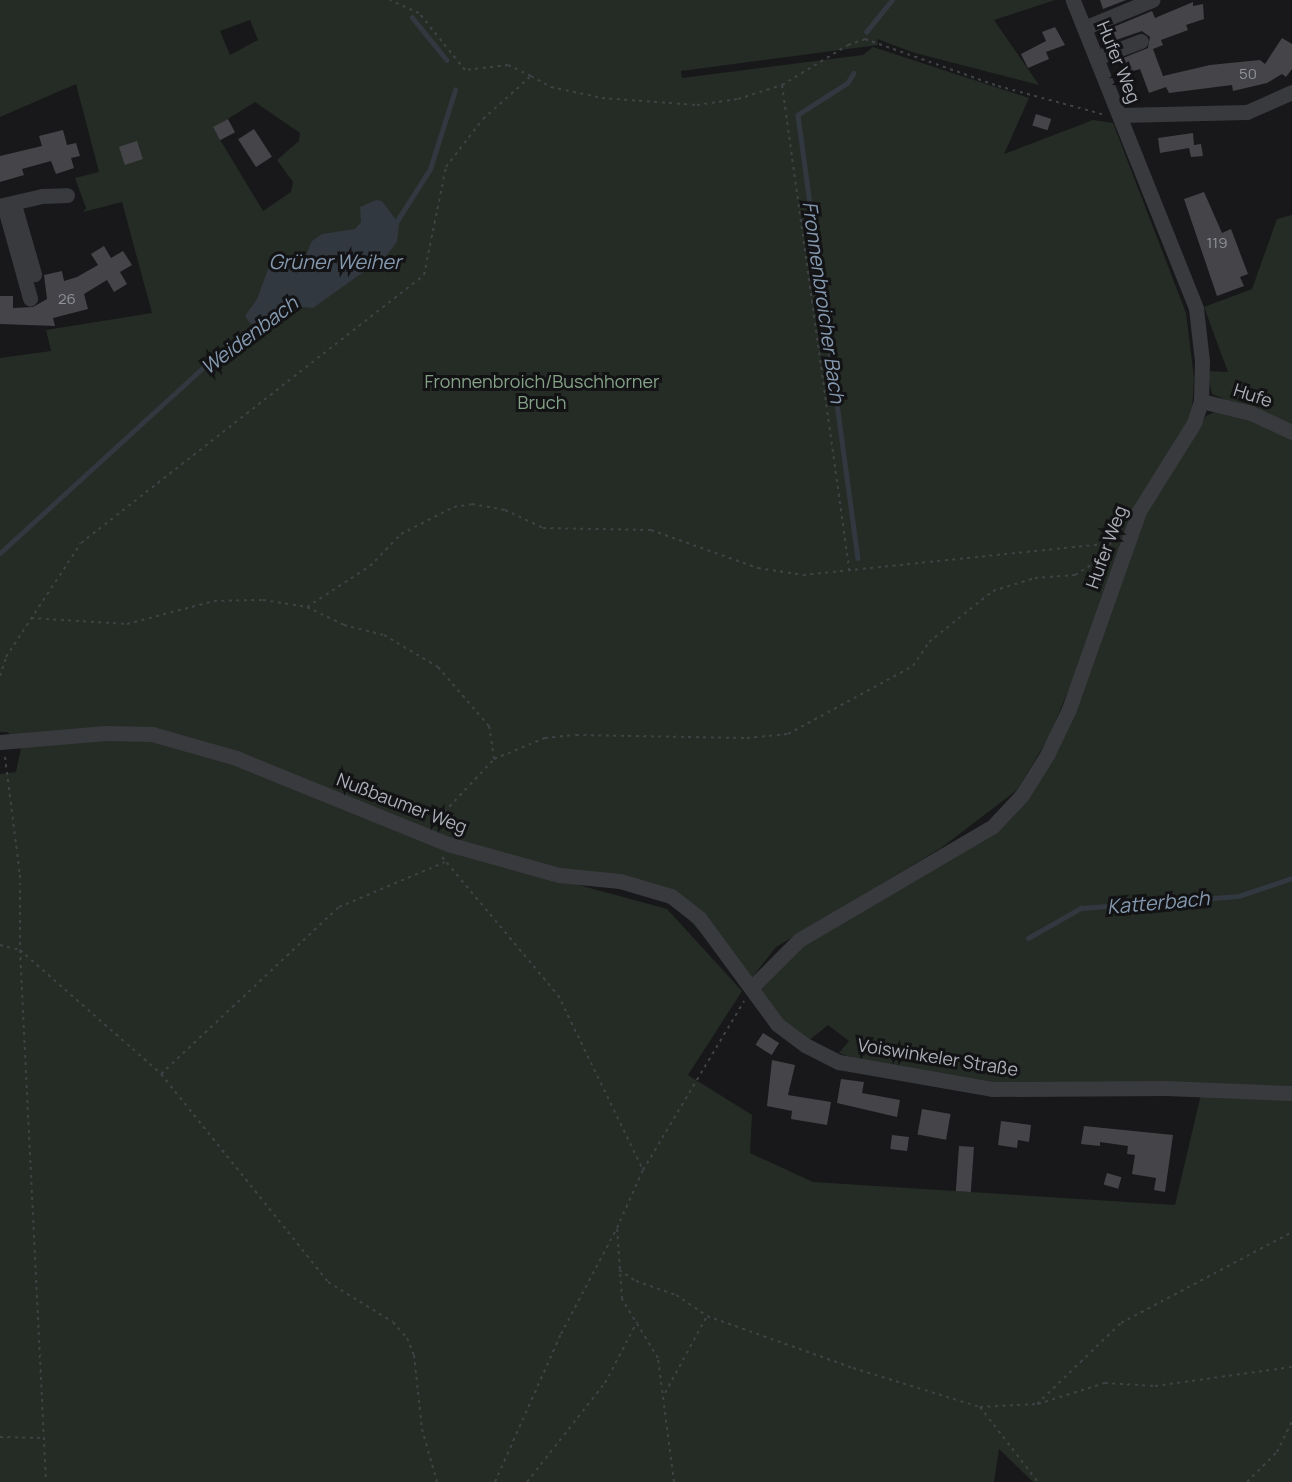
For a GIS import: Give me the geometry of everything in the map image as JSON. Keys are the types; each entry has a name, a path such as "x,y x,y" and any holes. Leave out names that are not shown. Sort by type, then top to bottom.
{"street":[{"name":"Hufer Weg","path":"752,987 799,940 993,826 1022,795 1047,755 1069,709 1128,539 1154,484 1194,423 1201,401 1202,361 1196,308 1073,0"},
{"path":"1084,28 1152,0"},
{"path":"1096,57 1141,41"},
{"path":"1120,115 1247,112 1292,92"},
{"path":"6,204 68,195"},
{"path":"6,204 34,274"},
{"path":"6,204 30,298"},
{"name":"Hufe","path":"1201,401 1251,413 1292,432"},
{"name":"Nußbaumer Weg","path":"2,742 106,733 152,734 236,758 423,834 559,875 620,881 672,896 700,919 752,987"},
{"name":"Voiswinkeler Straße","path":"752,987 777,1024 805,1045 838,1062 992,1089 1166,1088 1292,1093"}],"path":[{"path":"390,0 419,13 465,70 508,65 551,87 578,93 679,106 738,99 782,85 848,45 865,39 1047,100 1120,115"},
{"path":"0,676 6,657 81,543 424,275 446,167 471,132 531,76"},
{"path":"782,85 849,570"},
{"path":"307,607 370,566 401,534 454,507 472,504 505,510 543,528 651,530 758,568 803,574 1103,545 1128,539"},
{"path":"423,834 494,759 545,738 576,735 747,738 788,734 913,666 929,642 993,591 1035,578 1075,575 1096,562 1103,545"},
{"path":"31,618 127,624 214,601 263,600 307,607 344,625 384,635 438,667 489,726 494,759"},
{"path":"2,742 20,875 20,950 46,1482"},
{"path":"438,853 558,995 643,1170"},
{"path":"161,1074 339,907 445,862"},
{"path":"0,945 20,950 161,1074 328,1282 393,1322 407,1338 414,1354 423,1429 437,1482"},
{"path":"495,1482 561,1334 617,1228 643,1170 752,987"},
{"path":"617,1228 622,1299 658,1358 665,1394 674,1482"},
{"path":"1037,1404 1121,1323 1292,1232"},
{"path":"619,1270 636,1281 676,1295 707,1316 980,1407 1037,1404 1105,1383 1155,1386 1292,1367"},
{"path":"665,1394 707,1316"},
{"path":"527,1482 605,1383 637,1322"},
{"path":"980,1407 1038,1482"},
{"path":"1247,1482 1277,1452 1292,1421"},
{"path":"0,1437 44,1438"}],"green space":[{"name":"Fronnenbroich/Buschhorner Bruch","path":"0,0 1055,0 994,20 1039,85 915,53 877,39 878,45 681,71 682,78 863,55 873,47 1029,98 1004,154 1093,120 1113,123 1186,313 1194,378 1192,415 1163,462 1049,737 1017,790 941,848 776,947 747,984 673,902 452,842 450,850 667,909 742,991 688,1075 752,1115 750,1153 813,1182 1175,1205 1201,1094 1292,1100 1292,1482 1033,1482 999,1449 994,1482 0,1482 0,774 16,772 22,743 7,732 0,732 0,358 51,351 46,330 152,313 122,202 83,212 86,208 75,178 99,172 76,84 0,117","holes":["250,20 258,40 230,55 220,31","255,102 300,133 299,141 277,160 293,182 291,192 263,211 213,128"]},
{"path":"1292,215 1292,428 1212,394 1207,371 1228,372 1204,307 1252,289 1277,219"},
{"path":"1221,409 1292,436 1292,1092 987,1087 868,1063 839,1053 849,1041 828,1025 807,1042 775,1022 752,991 784,958 1026,797 1141,521 1206,416"}],"water":[{"name":"Grüner Weiher","path":"376,200 382,201 399,224 397,242 386,256 313,308 302,307 279,319 252,326 245,316 257,299 268,269 303,262 312,241 322,234 355,229 361,222 360,207"}],"building":[{"path":"1100,0 1126,0 1103,9"},
{"path":"1193,2 1193,6 1203,4 1204,19 1186,25 1188,30 1161,40 1163,45 1153,49 1163,76 1210,65 1260,60 1265,64 1282,38 1292,44 1292,69 1286,77 1282,74 1267,83 1233,91 1232,85 1169,93 1166,87 1149,93 1140,69 1129,73 1123,58 1148,48 1150,37 1142,31 1116,40 1111,28 1152,11 1155,18"},
{"path":"1055,27 1065,45 1046,52 1049,59 1028,68 1021,54 1046,41 1042,32"},
{"path":"1036,114 1051,119 1048,130 1032,125"},
{"path":"228,119 235,132 220,140 213,127"},
{"path":"254,129 272,157 256,167 238,139"},
{"path":"63,130 67,145 76,143 80,156 71,158 74,168 56,174 51,161 22,169 24,175 0,182 0,156 42,146 39,136"},
{"path":"1193,133 1194,145 1201,144 1203,156 1191,157 1189,148 1160,153 1158,138"},
{"path":"137,141 143,159 125,165 119,147"},
{"path":"1204,192 1222,233 1231,229 1248,274 1240,277 1244,286 1217,296 1184,199"},
{"path":"104,246 111,258 123,251 132,265 120,272 127,284 114,292 107,280 84,294 88,309 53,318 55,326 0,324 0,296 13,296 13,308 33,307 47,299 44,275 62,271 64,281 77,277 98,265 91,254"},
{"path":"763,1033 779,1043 772,1055 756,1045"},
{"path":"772,1060 795,1065 788,1095 831,1102 827,1125 791,1119 792,1111 767,1106"},
{"path":"841,1079 864,1082 862,1093 900,1100 897,1117 837,1103"},
{"path":"922,1109 951,1114 946,1140 917,1135"},
{"path":"1001,1121 1031,1125 1029,1142 1018,1140 1017,1148 998,1145"},
{"path":"1084,1126 1173,1135 1165,1192 1154,1190 1156,1178 1132,1174 1135,1155 1127,1154 1128,1146 1100,1142 1100,1146 1081,1144"},
{"path":"892,1135 909,1137 907,1151 890,1149"},
{"path":"959,1146 974,1147 971,1192 956,1191"},
{"path":"1107,1173 1121,1177 1118,1189 1104,1185"}],"waterway":[{"name":"Fronnenbroicher Bach","path":"866,32 892,0"},
{"name":"Weidenbach","path":"412,17 447,60"},
{"name":"Fronnenbroicher Bach","path":"854,73 848,83 798,115 858,558"},
{"name":"Weidenbach","path":"395,224 430,169 455,90"},
{"name":"Weidenbach","path":"0,553 209,362 267,321"},
{"name":"Katterbach","path":"1028,938 1081,908 1239,896 1292,878"}]}
